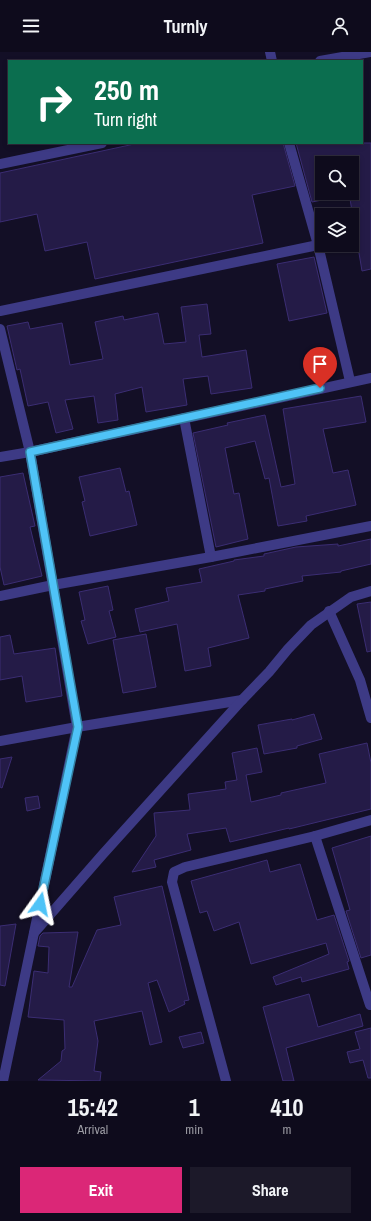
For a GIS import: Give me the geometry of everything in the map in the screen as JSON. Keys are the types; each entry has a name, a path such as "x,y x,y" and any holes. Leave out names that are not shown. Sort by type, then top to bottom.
{"street":[{"path":"326,60 370,52"},
{"path":"0,164 97,144"},
{"path":"289,144 315,234"},
{"path":"0,311 315,246"},
{"path":"320,252 350,381"},
{"path":"0,329 30,452 78,727 33,934 5,1044 3,1081"},
{"path":"0,457 30,452 350,381 371,378"},
{"path":"184,418 211,557"},
{"path":"0,596 371,526"},
{"path":"33,934 103,854 311,625 351,597 371,591"},
{"path":"329,611 360,680 371,718"},
{"path":"0,741 242,700"},
{"path":"226,1081 172,882 174,872 185,867 315,836 371,820"},
{"path":"315,836 370,1005"}],"building":[{"path":"371,143 371,269 362,271 359,252 359,208 352,208 350,200 359,200 359,156 315,156 315,200 322,200 312,202 296,144"},
{"path":"134,144 283,144 295,186 252,195 263,243 95,279 87,242 45,251 37,214 0,222 0,173"},
{"path":"314,257 327,313 289,321 277,264"},
{"path":"207,304 211,334 199,335 202,357 246,350 252,388 211,394 208,376 183,379 187,405 146,412 142,387 115,394 118,420 98,423 94,396 65,400 73,429 56,433 48,402 28,406 20,369 17,370 7,326 28,322 30,329 62,323 70,365 103,359 95,322 123,316 124,320 158,313 164,344 186,342 181,307"},
{"path":"361,396 366,422 323,429 333,473 348,470 356,505 306,516 307,521 278,526 269,478 265,479 255,441 225,448 234,494 239,493 248,539 216,547 193,433 228,425 227,423 265,415 281,487 295,484 283,409"},
{"path":"120,468 126,492 129,491 137,525 90,536 82,502 85,501 79,477"},
{"path":"23,473 35,526 30,527 42,576 4,585 0,567 0,477"},
{"path":"371,539 371,564 341,572 302,576 303,581 265,589 265,591 238,595 249,638 208,648 211,666 185,671 177,624 140,632 135,609 169,601 166,588 202,582 199,569 234,560 264,556 264,554 296,547 338,544 338,546"},
{"path":"108,586 113,610 109,611 116,637 88,644 81,621 85,620 79,592"},
{"path":"371,602 371,651 367,652 357,604"},
{"path":"146,634 156,687 123,693 113,640"},
{"path":"10,635 14,654 55,648 62,696 26,702 22,676 0,680 0,637"},
{"path":"314,714 322,739 297,746 297,748 264,754 258,725 292,720"},
{"path":"367,743 371,763 371,809 230,842 226,828 187,834 191,850 154,860 156,867 132,872 156,836 154,813 190,810 188,794 226,789 225,782 237,780 232,753 257,748 262,772 246,775 251,802 281,795 281,793 326,783 319,754"},
{"path":"12,757 2,788 0,787 0,759"},
{"path":"38,796 40,808 27,811 25,798"},
{"path":"371,836 371,955 361,958 346,911 350,910 332,848"},
{"path":"267,860 270,872 300,864 317,920 334,915 349,961 347,962 349,969 302,982 301,977 276,985 273,977 329,954 326,943 251,964 239,922 214,931 207,911 200,913 191,881"},
{"path":"162,886 189,1000 184,1001 185,1004 169,1012 157,980 148,983 162,1042 150,1045 142,1011 94,1021 98,1041 94,1071 101,1072 100,1081 38,1080 61,1061 62,1051 65,1049 64,1020 28,1017 34,971 48,973 49,947 38,946 40,936 43,933 78,932 69,987 72,987 97,930 121,925 114,897"},
{"path":"16,924 5,986 0,985 0,926"},
{"path":"309,994 318,1027 360,1014 363,1026 286,1048 294,1081 283,1081 263,1007"},
{"path":"371,1028 371,1078 368,1078 363,1060 350,1063 347,1052 360,1049 355,1032"},
{"path":"201,1032 204,1043 183,1048 179,1037"}],"route":[{"path":"40,904 78,727 30,452 320,388"}]}
